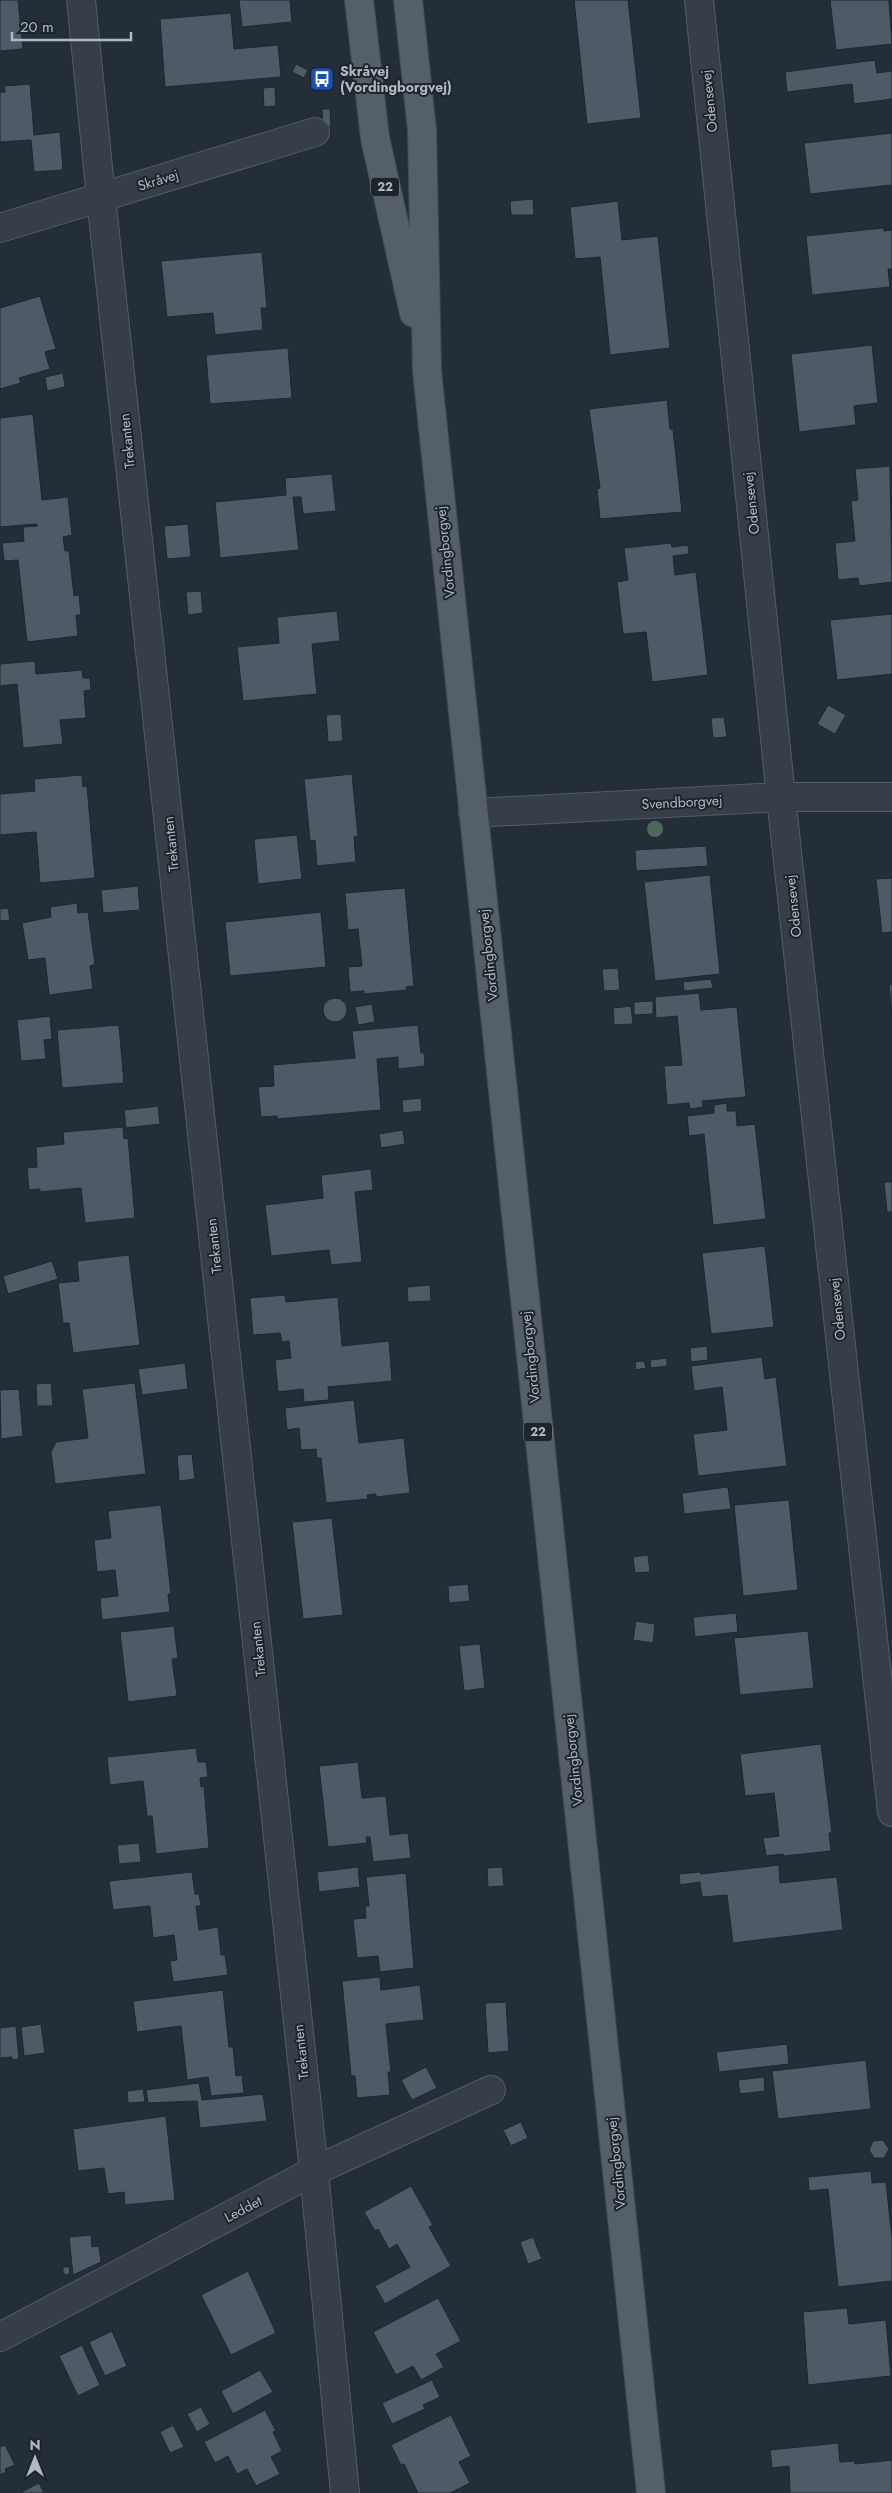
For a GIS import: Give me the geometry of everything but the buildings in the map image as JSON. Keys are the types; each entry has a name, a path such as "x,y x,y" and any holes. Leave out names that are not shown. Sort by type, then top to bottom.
{"main road":[{"name":"Vordingborgvej","path":"359,0 375,138 427,371"},
{"name":"Vordingborgvej","path":"408,0 422,130 427,371 651,2493"}],"street":[{"name":"Trekanten","path":"82,0 101,198 314,2171 345,2493"},
{"name":"Odensevej","path":"699,0 781,797 892,1812"},
{"name":"Skråvej","path":"0,228 315,132"},
{"name":"Svendborgvej","path":"473,814 781,797 892,797"},
{"name":"Leddet","path":"0,2337 314,2171 491,2090"}],"place":[{"name":"Skråvej (Vordingborgvej)","path":"322,79"}]}
